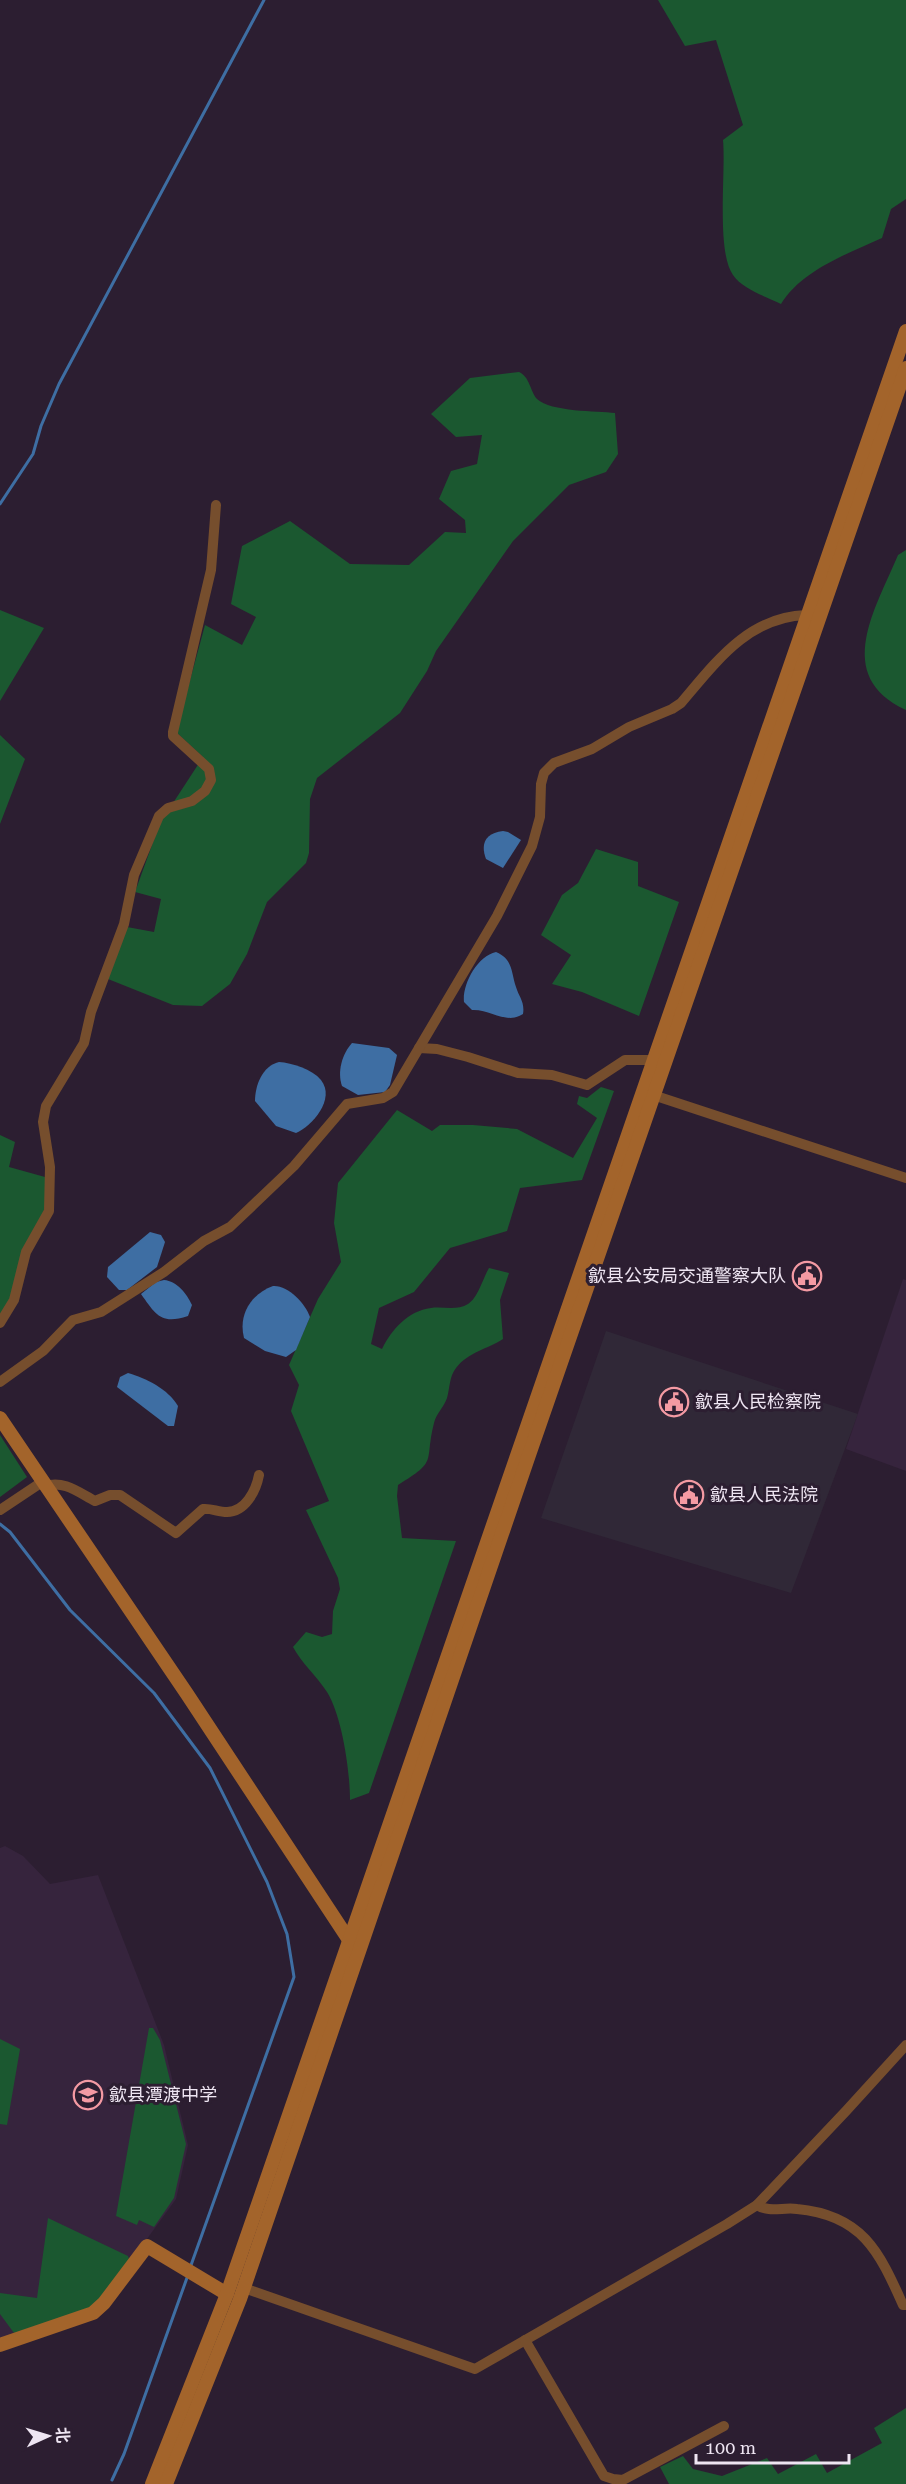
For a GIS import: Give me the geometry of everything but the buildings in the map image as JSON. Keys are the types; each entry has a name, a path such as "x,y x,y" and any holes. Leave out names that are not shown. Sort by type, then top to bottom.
{"main road":[{"path":"152,2484 228,2294 652,1060 906,331"},
{"path":"166,2484 244,2288 653,1095 906,368"},
{"path":"0,1418 187,1694 349,1940"},
{"path":"0,2346 93,2313 105,2303 147,2246 228,2294"}],"street":[{"path":"0,1323 14,1300 26,1252 49,1211 50,1167 44,1114 51,1095 84,1043 91,1012 124,924 134,874 159,816 172,807 192,801 205,791 211,780 209,769 173,736 173,732 212,570 216,505"},
{"path":"0,1382 43,1351 73,1320 101,1312 164,1272 204,1241 230,1227 294,1166 346,1104 383,1098 393,1092 497,916 532,846 540,817 541,784 544,773 554,763 592,749 629,727 675,708 723,652 768,622 788,615 806,615"},
{"path":"419,1048 437,1049 518,1073 552,1075 588,1084 625,1060 652,1060"},
{"path":"653,1095 906,1178"},
{"path":"0,1510 44,1484 57,1483 66,1485 95,1501 110,1495 120,1495 177,1533 203,1509 228,1512 240,1508 253,1493 259,1475"},
{"path":"244,2288 475,2369 757,2205 906,2045"},
{"path":"757,2205 765,2210 796,2209 824,2214 854,2227 874,2246 903,2305 906,2305"},
{"path":"525,2340 604,2476 608,2478 623,2480 724,2426"}],"shaded area":[{"path":"903,1279 906,1280 906,1471 846,1449"},
{"name":"歙县人民法院","path":"606,1331 858,1414 791,1593 541,1518"},
{"name":"歙县潭渡中学","path":"5,1846 23,1856 50,1884 98,1875 164,2045 188,2145 176,2199 101,2302 0,2340 0,1848"}],"green space":[{"path":"658,0 906,0 906,199 891,209 882,238 813,272 790,292 781,304 742,284 733,275 728,264 723,230 723,140 743,125 716,40 685,46"},
{"path":"519,372 528,381 537,399 544,403 563,409 615,413 618,454 606,472 569,485 513,541 436,651 427,671 400,713 317,778 310,799 309,853 306,863 267,902 247,954 230,984 202,1006 173,1005 108,979 127,927 154,932 161,899 135,892 160,823 203,757 176,732 205,625 242,645 256,617 231,604 242,546 290,521 350,564 409,565 445,532 466,533 465,520 439,499 451,471 477,464 482,435 456,437 431,414 470,378"},
{"path":"906,550 906,710 884,696 870,679 865,660 866,640 871,618 898,555"},
{"path":"0,610 44,628 0,701"},
{"path":"0,735 25,759 0,824"},
{"path":"596,849 638,862 638,886 679,902 639,1016 582,992 552,984 571,955 541,935 562,895 578,883"},
{"path":"601,1087 614,1091 582,1180 520,1188 507,1231 450,1248 414,1292 379,1308 371,1344 382,1349 396,1328 415,1313 431,1308 464,1306 472,1301 489,1268 509,1273 500,1300 503,1339 472,1354 456,1368 447,1398 435,1420 428,1460 420,1470 398,1485 397,1496 402,1538 456,1541 369,1793 350,1800 349,1774 337,1715 327,1692 293,1647 306,1632 322,1637 332,1634 333,1611 340,1589 338,1578 306,1510 329,1501 291,1411 299,1385 289,1365 318,1299 341,1262 334,1223 338,1183 397,1110 432,1131 440,1125 517,1129 573,1158 597,1118 577,1104 579,1096 587,1098"},
{"path":"0,1135 15,1142 9,1167 45,1177 47,1202 9,1305 0,1317"},
{"path":"0,1435 27,1477 0,1497"},
{"path":"149,2028 153,2028 160,2040 186,2144 174,2198 154,2227 139,2220 137,2225 116,2216"},
{"path":"0,2039 20,2049 7,2125 0,2124"},
{"path":"48,2218 128,2256 129,2259 101,2301 82,2314 14,2333 0,2314 0,2293 37,2298"},
{"path":"906,2408 906,2484 669,2484 660,2467 683,2456 693,2469 722,2476 767,2458 778,2474 816,2454 827,2473 882,2443 874,2428"}],"water":[{"path":"503,831 521,840 503,868 486,859 484,844 492,834"},
{"path":"496,952 506,958 512,971 523,1010 523,1014 517,1017 504,1017 472,1010 464,1002 465,988 472,972 483,959"},
{"path":"352,1043 389,1048 397,1055 390,1085 385,1092 358,1095 342,1086 341,1063"},
{"path":"279,1062 307,1070 317,1076 325,1087 326,1095 320,1111 309,1124 296,1133 276,1126 255,1101 256,1089 264,1072"},
{"path":"150,1232 161,1235 165,1242 157,1267 127,1290 119,1290 107,1277 108,1267"},
{"path":"164,1280 177,1285 187,1297 192,1305 188,1316 179,1319 165,1319 155,1313 141,1294 156,1282"},
{"path":"273,1286 284,1288 295,1296 310,1317 296,1350 286,1357 265,1351 244,1338 243,1321 248,1306 258,1294"},
{"path":"128,1373 156,1385 174,1400 178,1406 174,1426 168,1426 117,1387 120,1377"}],"waterway":[{"path":"0,504 33,454 41,426 59,384 264,0"},
{"path":"0,1524 10,1532 70,1610 154,1693 210,1768 267,1882 287,1934 294,1977 190,2268"},
{"path":"112,2480 124,2454 188,2275"}],"place":[{"name":"歙县公安局交通警察大队","path":"807,1276"},
{"name":"歙县人民检察院","path":"674,1402"},
{"name":"歙县人民法院","path":"689,1495"},
{"name":"歙县潭渡中学","path":"88,2095"}]}
